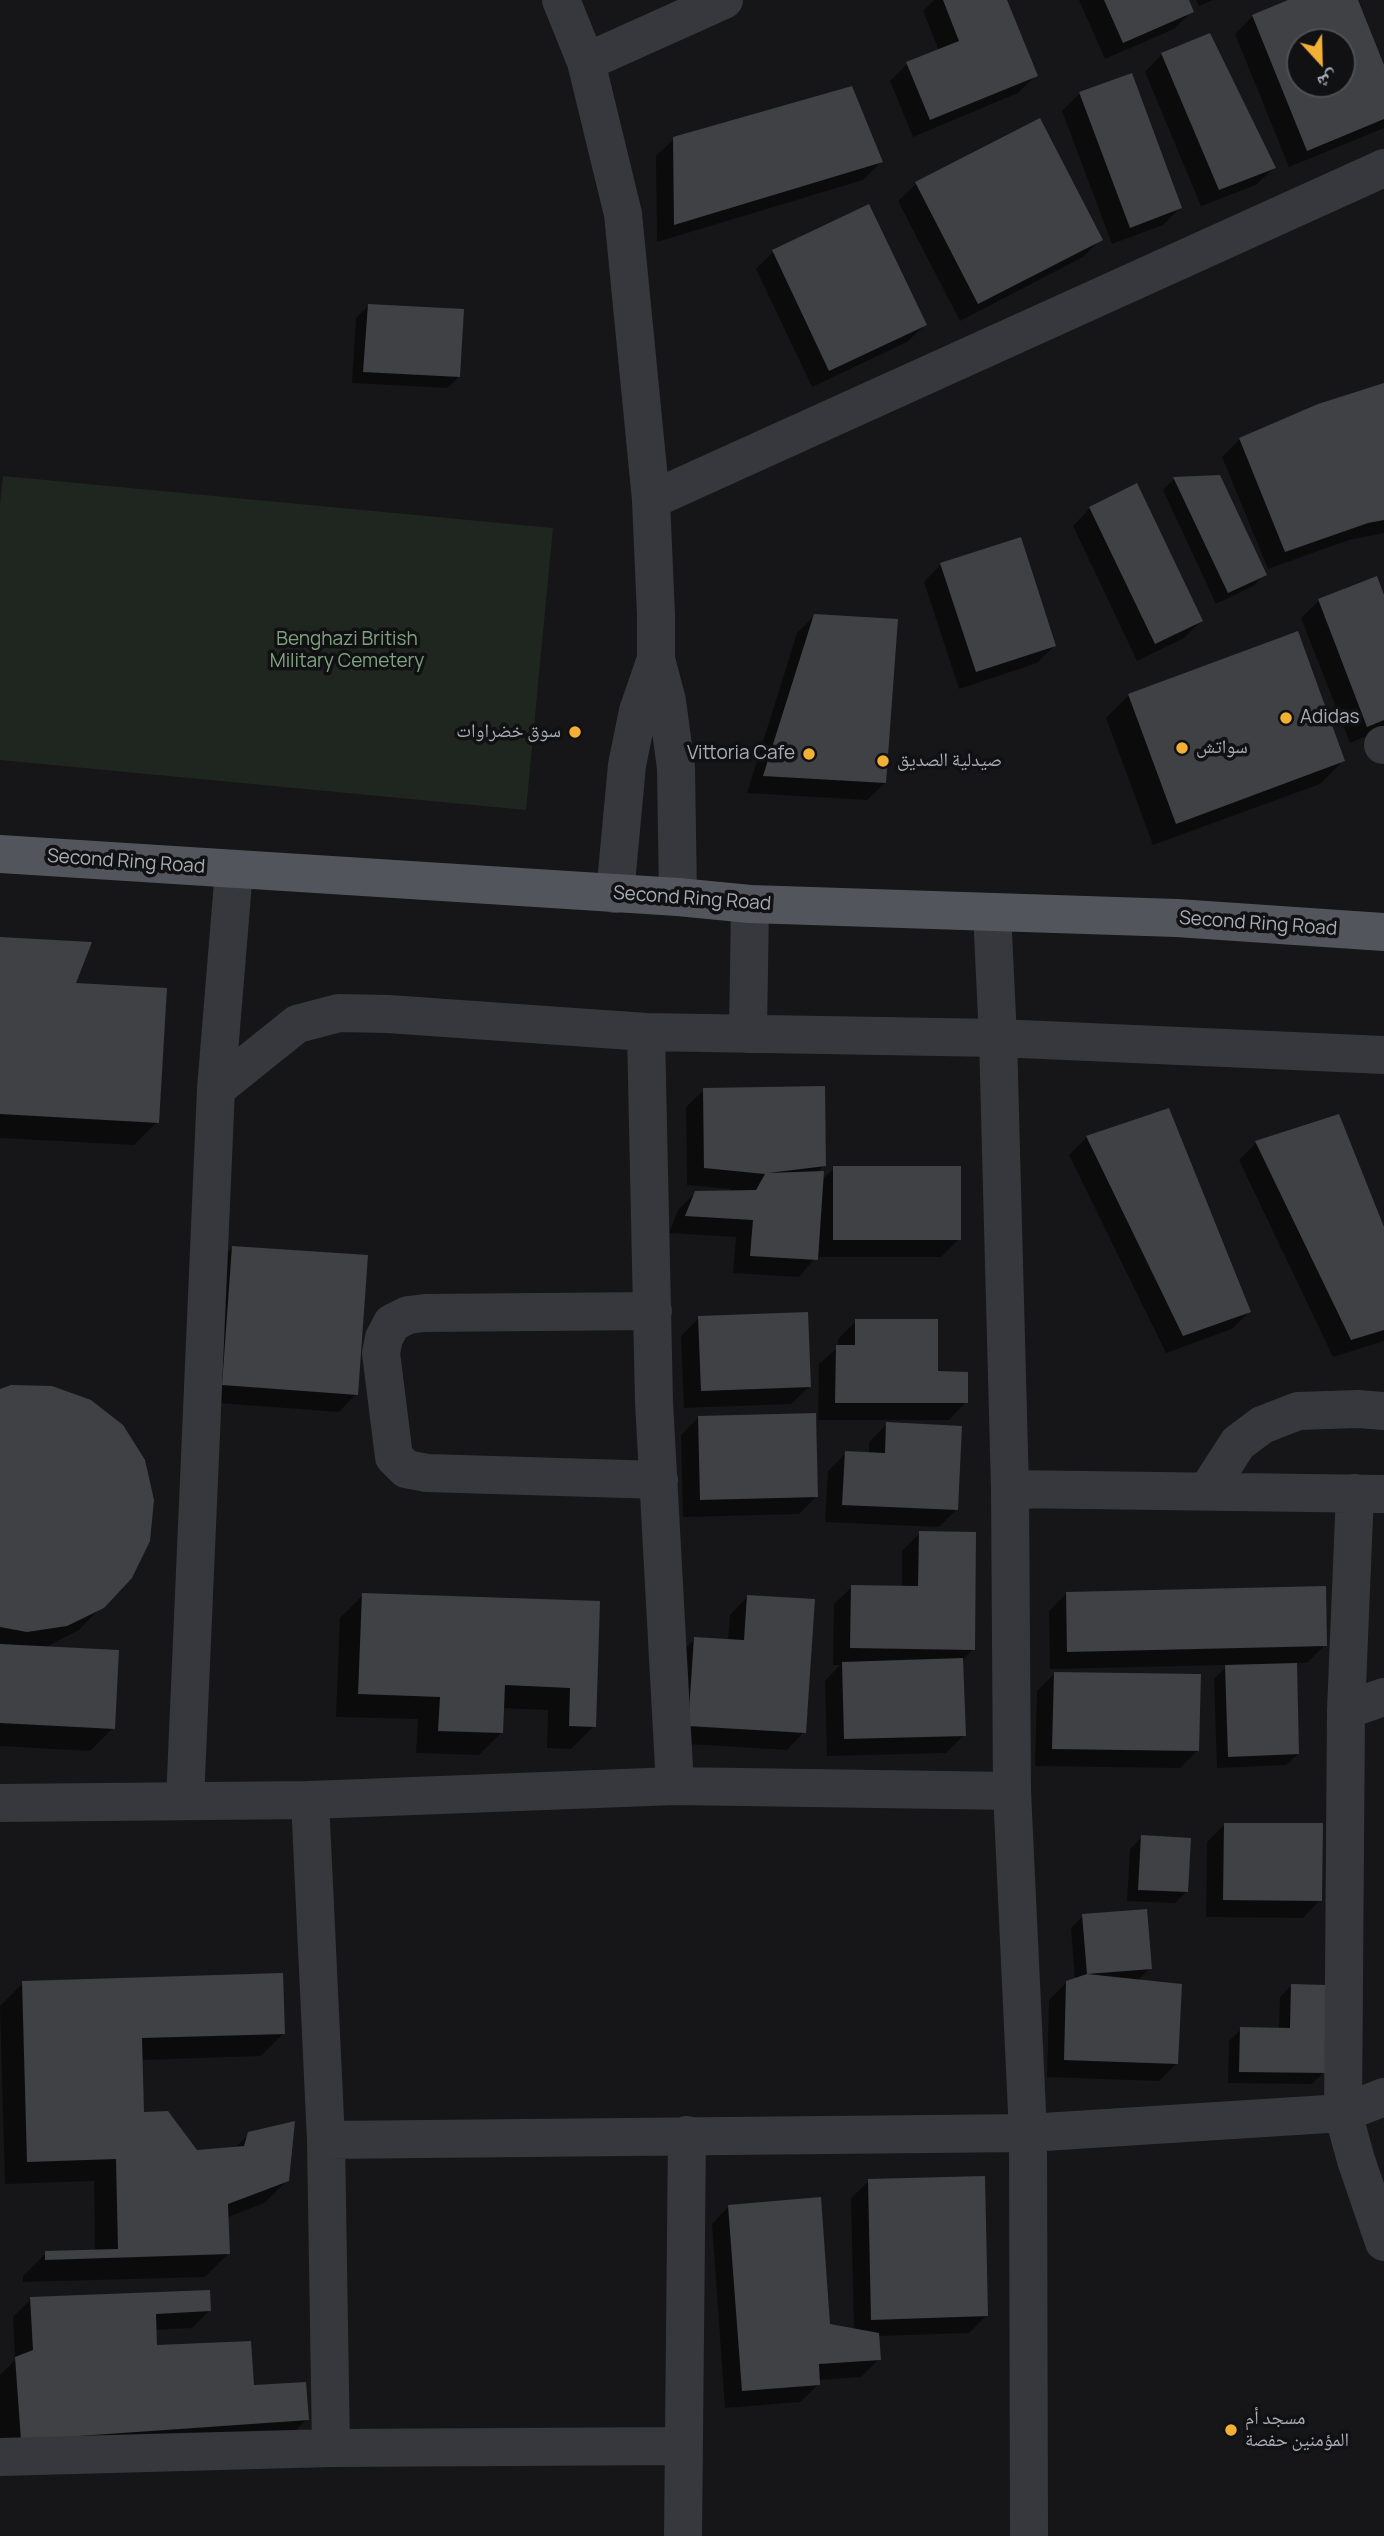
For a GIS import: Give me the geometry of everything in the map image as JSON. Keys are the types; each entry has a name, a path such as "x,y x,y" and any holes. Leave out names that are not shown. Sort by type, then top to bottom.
{"main road":[{"name":"Second Ring Road","path":"0,854 678,897 750,904 1177,918 1384,932"}],"street":[{"path":"561,0 586,62 623,214 650,500 656,659 667,701 676,768 678,897"},
{"path":"586,62 649,17 724,0"},
{"path":"650,500 1384,168"},
{"path":"615,894 627,765 638,711 656,659"},
{"path":"185,1801 216,1089 234,870"},
{"path":"748,1034 750,904"},
{"path":"992,912 1010,1489 1012,1791 1028,2133 1030,2536"},
{"path":"216,1089 297,1024 339,1013 646,1032 998,1038 1384,1055"},
{"path":"646,1032 654,1402 675,1786"},
{"path":"653,1311 425,1312 408,1315 392,1323 384,1338 381,1353 394,1457 406,1469 427,1473 659,1480"},
{"path":"1207,1491 1238,1443 1262,1425 1298,1411 1384,1411"},
{"path":"1010,1489 1370,1493 1346,1710 1343,2113 1384,2242"},
{"path":"1346,1710 1384,1696"},
{"path":"0,1803 310,1800 675,1786 1012,1791"},
{"path":"310,1800 326,2140 331,2448"},
{"path":"326,2140 1028,2133 1343,2113 1384,2097"},
{"path":"683,2536 687,2135"},
{"path":"0,2457 331,2448 684,2446"}],"green space":[{"name":"Benghazi British Military Cemetery","path":"3,476 553,528 526,810 0,760 0,505"}],"building":[{"path":"943,0 1007,0 1038,76 930,120 906,62 959,41"},
{"path":"1104,0 1189,0 1194,12 1123,43"},
{"path":"1288,0 1358,0 1384,65 1384,119 1307,151 1252,15"},
{"path":"1210,33 1276,168 1219,190 1161,53"},
{"path":"1132,73 1182,208 1130,228 1079,92"},
{"path":"852,86 883,162 674,225 673,137"},
{"path":"1040,118 1103,240 978,304 915,182"},
{"path":"869,204 927,325 829,371 772,250"},
{"path":"368,304 464,309 460,377 363,372"},
{"path":"1384,383 1384,520 1285,552 1239,438 1318,404"},
{"path":"1220,475 1267,575 1228,593 1173,477"},
{"path":"1137,483 1203,621 1155,644 1089,507"},
{"path":"1021,537 1056,646 976,672 940,563"},
{"path":"1377,576 1384,595 1384,720 1367,727 1318,599"},
{"path":"814,614 898,619 886,783 763,776"},
{"path":"1298,631 1345,761 1176,824 1128,694"},
{"path":"0,937 92,942 76,983 167,988 159,1123 0,1114"},
{"path":"825,1086 826,1166 768,1173 824,1171 818,1260 750,1256 753,1220 685,1216 695,1191 756,1190 765,1174 704,1168 703,1088"},
{"path":"1169,1108 1251,1312 1183,1336 1086,1136"},
{"path":"1339,1114 1384,1227 1384,1330 1351,1340 1255,1141"},
{"path":"833,1166 961,1166 961,1240 833,1240"},
{"path":"232,1246 368,1255 358,1395 222,1385"},
{"path":"808,1312 811,1387 701,1391 698,1316"},
{"path":"855,1319 938,1319 938,1371 968,1372 968,1403 835,1403 836,1345 855,1345"},
{"path":"11,1385 52,1386 91,1400 123,1425 145,1460 154,1500 150,1541 132,1578 104,1608 67,1626 27,1632 0,1627 0,1389"},
{"path":"816,1413 818,1497 700,1500 698,1416"},
{"path":"886,1422 962,1426 958,1510 842,1505 845,1451 885,1453"},
{"path":"919,1531 976,1532 975,1650 850,1648 851,1585 918,1586"},
{"path":"1326,1586 1327,1646 1067,1652 1066,1592"},
{"path":"362,1593 600,1601 596,1727 569,1726 570,1688 505,1685 503,1733 438,1731 440,1697 358,1694"},
{"path":"747,1595 815,1599 806,1733 688,1726 694,1637 744,1640"},
{"path":"0,1644 119,1650 115,1729 0,1723"},
{"path":"963,1658 966,1736 844,1739 842,1662"},
{"path":"1297,1663 1299,1754 1228,1757 1225,1665"},
{"path":"1054,1672 1201,1674 1199,1751 1052,1749"},
{"path":"1224,1823 1323,1823 1322,1901 1223,1900"},
{"path":"1141,1835 1191,1838 1188,1892 1138,1890"},
{"path":"1147,1909 1152,1969 1087,1974 1082,1914"},
{"path":"283,1973 285,2034 142,2038 144,2112 168,2111 197,2150 244,2146 248,2132 295,2121 289,2181 228,2204 230,2254 45,2260 45,2251 118,2249 116,2159 27,2162 22,1981"},
{"path":"1087,1974 1182,1984 1178,2064 1064,2060 1066,1981"},
{"path":"1291,1984 1327,1985 1326,2073 1239,2072 1240,2027 1290,2028"},
{"path":"985,2176 988,2316 871,2320 868,2179"},
{"path":"821,2197 830,2324 879,2333 881,2360 819,2364 820,2385 742,2391 728,2205"},
{"path":"210,2290 211,2311 156,2314 157,2345 251,2341 254,2385 306,2382 309,2420 21,2440 15,2357 33,2350 30,2297"}],"place":[{"name":"Adidas","path":"1286,718"},
{"name":"سوق خضراوات","path":"575,732"},
{"name":"سواتش","path":"1182,748"},
{"name":"Vittoria Cafe","path":"809,754"},
{"name":"صيدلية الصديق","path":"883,761"},
{"name":"مسجد أم المؤمنين حفصة","path":"1231,2430"}]}
